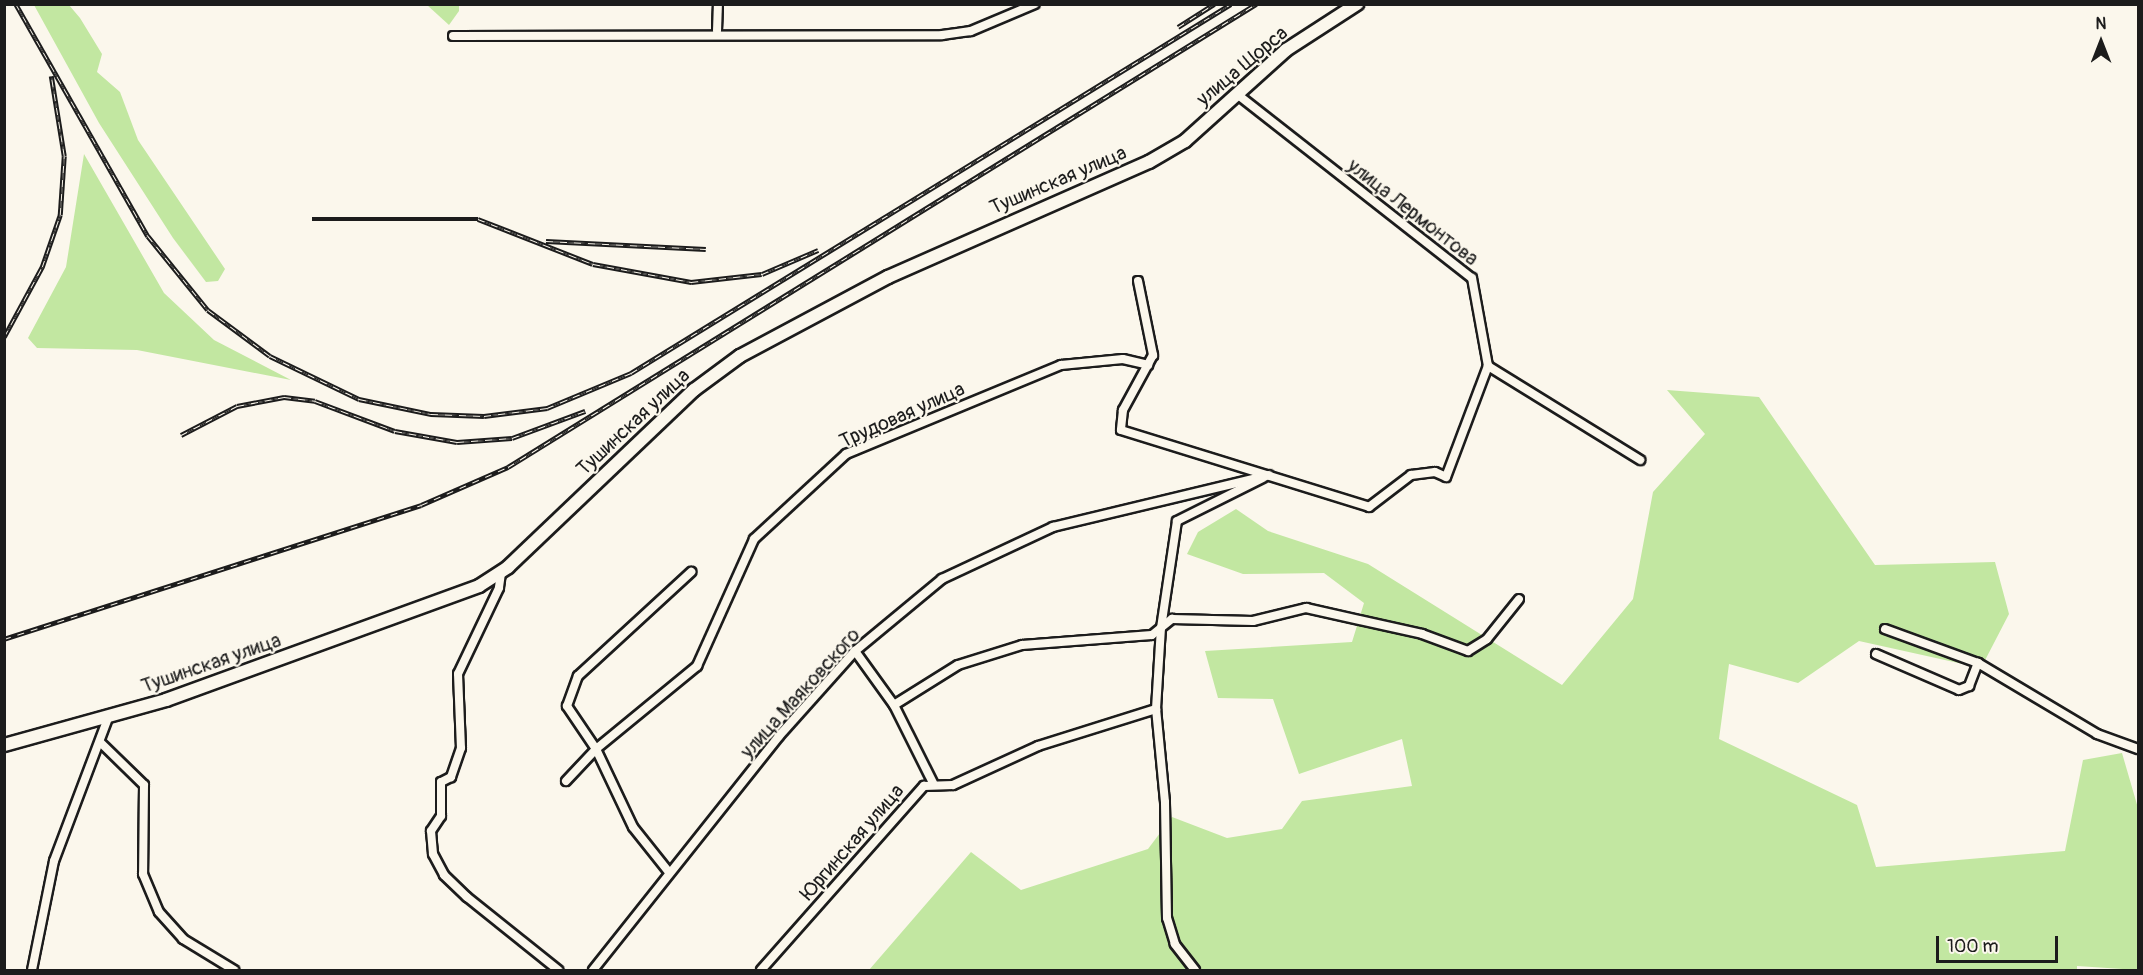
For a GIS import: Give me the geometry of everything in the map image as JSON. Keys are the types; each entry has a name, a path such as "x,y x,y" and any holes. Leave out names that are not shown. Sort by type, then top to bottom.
{"main road":[{"name":"улица Щорса","path":"1185,141 1286,50 1357,4"},
{"name":"Тушинская улица","path":"4,745 108,718 334,641 501,573 694,390 740,356 888,277 1185,141"}],"street":[{"path":"717,31 718,4"},
{"path":"453,36 717,31 942,35 971,31 1035,4"},
{"name":"улица Лермонтова","path":"1237,94 1472,278 1488,366"},
{"path":"1138,281 1154,344 1148,365 1123,410 1121,430 1369,507 1411,475 1435,472 1446,477 1488,366 1640,460"},
{"name":"Трудовая улица","path":"566,781 596,749 697,666 754,539 846,454 1061,365 1123,359 1148,365"},
{"path":"1195,970 1175,944 1167,918 1166,836 1156,709 1161,628 1177,521 1269,475"},
{"name":"улица Маяковского","path":"593,970 668,871 855,651 942,579 1001,547 1117,509 1269,475"},
{"path":"668,871 616,799 596,749 567,706 578,676 691,572"},
{"path":"501,573 499,588 458,674 461,748 451,777 441,782 441,816 431,831 433,854 444,875 558,970"},
{"path":"894,705 958,665 1022,645 1152,635 1172,619 1253,621 1306,608 1422,634 1468,651 1487,639 1519,599"},
{"path":"1885,629 1978,663 2097,734 2139,749"},
{"path":"855,651 894,705 933,783"},
{"path":"1876,654 1959,690 1970,686 1978,663"},
{"name":"Юргинская улица","path":"760,970 924,786 933,783 953,785 1038,746 1156,709"},
{"path":"32,970 54,861 77,792 101,743 108,718"},
{"path":"101,743 144,785 144,874 159,912 183,939 234,970"}],"green space":[{"path":"34,5 69,5 80,18 102,54 97,72 120,92 138,140 225,269 218,281 206,282 173,238 99,123"},
{"path":"427,5 459,5 459,11 449,25"},
{"path":"84,154 164,293 214,340 291,380 137,350 37,348 28,338 66,267"},
{"path":"1667,390 1759,397 1875,565 1995,562 2009,614 1981,668 1859,641 1798,683 1729,664 1719,739 1857,805 1876,867 2065,851 2083,760 2122,753 2138,808 2138,970 2077,966 2077,970 869,970 971,852 1021,890 1148,849 1172,817 1227,838 1282,829 1302,801 1412,786 1402,739 1299,774 1273,699 1218,698 1205,651 1352,642 1364,603 1324,573 1243,574 1187,554 1198,532 1236,509 1268,531 1368,564 1562,685 1633,599 1653,492 1705,434"}],"railway":[{"path":"16,4 148,236 208,310 270,356 359,399 431,414 484,416 547,408 631,373 1231,4"},
{"path":"1178,27 1214,4"},
{"path":"4,639 421,505 508,467 1256,4"},
{"path":"4,337 42,267 60,215 64,156 51,76"},
{"path":"312,219 478,219 593,264 691,282 762,274 818,250"},
{"path":"546,241 706,249"},
{"path":"181,435 237,406 284,397 315,401 395,431 457,442 512,438 585,411"}]}
